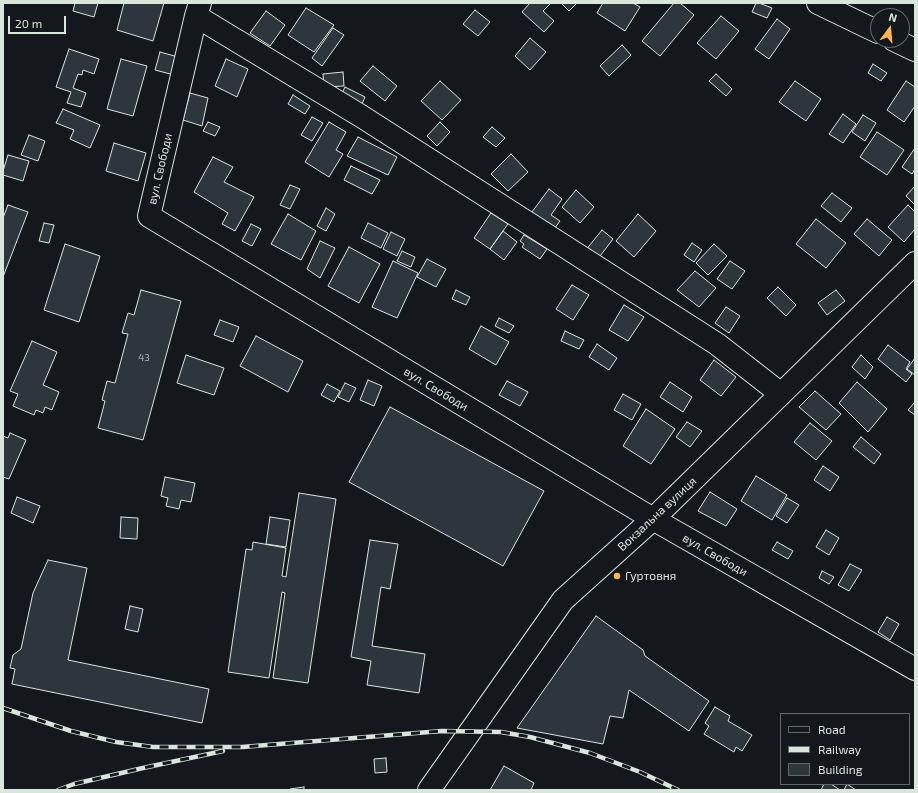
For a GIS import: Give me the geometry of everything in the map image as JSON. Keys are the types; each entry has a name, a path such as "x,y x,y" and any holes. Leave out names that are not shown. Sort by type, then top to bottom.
{"street":[{"path":"818,3 870,28"},
{"path":"198,10 717,344 781,394"},
{"name":"вул. Свободи","path":"198,10 149,216 653,519 915,669"},
{"name":"Вокзальна вулиця","path":"429,790 563,600 653,519 915,263"}],"building":[{"path":"75,3 98,3 94,17 73,11"},
{"path":"124,3 164,3 153,41 117,30"},
{"path":"530,3 551,3 543,11 554,21 544,32 522,12"},
{"path":"561,3 577,3 569,11"},
{"path":"603,3 633,3 640,7 625,31 597,13"},
{"path":"674,3 680,3 694,15 660,56 642,41"},
{"path":"756,3 772,8 767,18 752,12"},
{"path":"306,8 334,25 314,52 288,35"},
{"path":"475,10 490,22 478,36 463,24"},
{"path":"266,11 285,25 270,46 250,33"},
{"path":"721,16 739,31 716,59 697,43"},
{"path":"777,19 790,29 769,59 755,49"},
{"path":"333,28 344,35 322,66 312,58"},
{"path":"530,38 546,52 530,70 515,56"},
{"path":"622,45 631,55 609,76 600,66"},
{"path":"69,49 99,59 94,74 83,70 82,75 78,74 73,88 86,93 81,107 67,103 71,92 56,87"},
{"path":"160,52 178,57 174,75 155,70"},
{"path":"121,59 147,66 133,116 107,109"},
{"path":"226,59 248,69 237,97 215,86"},
{"path":"873,64 887,73 881,81 868,73"},
{"path":"373,66 397,86 385,101 360,81"},
{"path":"343,72 344,86 324,87 323,74"},
{"path":"716,74 732,89 726,96 709,81"},
{"path":"440,81 461,100 442,120 421,101"},
{"path":"795,81 821,99 806,121 779,102"},
{"path":"906,81 915,87 915,106 904,122 887,110"},
{"path":"345,87 365,97 359,111 338,101"},
{"path":"190,93 208,98 202,126 183,120"},
{"path":"293,95 310,106 305,114 288,104"},
{"path":"63,109 100,125 90,148 70,139 74,130 56,123"},
{"path":"843,114 856,124 843,143 829,134"},
{"path":"863,115 876,123 865,141 852,132"},
{"path":"312,117 323,123 312,141 301,135"},
{"path":"208,122 220,127 215,136 203,131"},
{"path":"329,122 346,132 336,150 343,154 329,177 305,162"},
{"path":"440,122 450,132 437,146 427,136"},
{"path":"492,127 505,138 496,147 483,137"},
{"path":"877,132 904,150 887,175 860,157"},
{"path":"29,135 45,141 38,161 21,155"},
{"path":"358,137 397,157 388,175 347,156"},
{"path":"114,143 146,153 138,181 106,171"},
{"path":"915,148 915,169 912,174 902,167"},
{"path":"511,154 528,172 508,191 491,174"},
{"path":"8,155 29,161 23,181 3,175"},
{"path":"213,157 233,167 224,182 254,197 235,231 222,224 228,213 194,192"},
{"path":"351,166 380,180 372,194 344,180"},
{"path":"290,185 300,189 290,209 280,205"},
{"path":"915,186 915,205 906,196"},
{"path":"549,189 562,199 551,215 560,221 552,232 529,216"},
{"path":"576,190 594,207 580,223 562,207"},
{"path":"832,193 852,208 841,222 821,206"},
{"path":"8,205 28,212 3,277 3,218"},
{"path":"908,205 915,212 915,229 904,242 888,227"},
{"path":"326,208 335,214 326,231 317,226"},
{"path":"491,213 508,224 490,249 474,238"},
{"path":"288,214 316,231 301,260 271,244"},
{"path":"638,214 656,231 634,257 616,241"},
{"path":"816,219 846,243 826,268 796,244"},
{"path":"867,219 892,240 879,256 854,234"},
{"path":"44,223 54,225 49,243 39,241"},
{"path":"368,223 388,233 381,248 361,238"},
{"path":"251,224 261,229 252,246 242,241"},
{"path":"602,230 613,239 597,260 585,251"},
{"path":"503,231 517,242 504,260 490,249"},
{"path":"391,232 405,239 397,256 383,249"},
{"path":"524,235 547,249 540,259 522,247 524,244 520,241"},
{"path":"320,241 335,248 320,278 307,269"},
{"path":"692,243 702,250 694,262 684,255"},
{"path":"65,244 100,256 79,322 44,310"},
{"path":"714,244 727,256 708,275 696,263"},
{"path":"349,247 380,264 359,303 328,286"},
{"path":"402,251 415,257 411,267 397,261"},
{"path":"427,259 446,269 436,287 417,277"},
{"path":"393,261 418,273 397,318 372,307"},
{"path":"730,261 745,271 732,289 717,279"},
{"path":"695,271 716,288 699,307 677,290"},
{"path":"572,285 589,295 573,320 556,309"},
{"path":"778,287 796,305 786,316 767,298"},
{"path":"141,290 181,301 143,440 98,428 105,401 102,400 107,381 115,383 128,334 122,333 128,313 134,315"},
{"path":"456,290 470,297 466,305 452,299"},
{"path":"836,290 845,301 827,315 818,303"},
{"path":"624,305 644,317 628,341 609,330"},
{"path":"726,307 740,316 729,333 715,323"},
{"path":"499,318 514,326 509,333 495,326"},
{"path":"220,320 239,327 233,342 214,335"},
{"path":"481,326 509,342 496,365 469,349"},
{"path":"565,331 584,340 579,349 561,341"},
{"path":"256,336 303,361 288,392 240,366"},
{"path":"32,341 57,352 43,385 59,392 52,410 45,407 43,413 36,410 34,415 13,406 18,394 10,391"},
{"path":"597,344 617,358 609,370 589,357"},
{"path":"888,345 910,362 906,369 912,374 906,382 878,359"},
{"path":"186,355 224,368 214,395 177,383"},
{"path":"861,355 873,367 865,379 852,367"},
{"path":"915,358 915,375 907,369"},
{"path":"714,360 736,377 721,396 700,380"},
{"path":"368,380 382,386 374,406 360,400"},
{"path":"507,381 528,392 520,406 499,395"},
{"path":"670,382 692,397 683,412 660,397"},
{"path":"857,382 887,409 868,432 839,403"},
{"path":"345,383 356,388 349,402 338,397"},
{"path":"327,384 340,391 334,402 321,395"},
{"path":"815,391 841,414 826,430 799,407"},
{"path":"623,394 641,404 632,420 614,410"},
{"path":"915,402 915,415 908,410"},
{"path":"390,407 544,491 503,566 349,482"},
{"path":"646,409 675,429 651,464 623,446"},
{"path":"687,422 702,431 690,447 676,437"},
{"path":"810,423 832,441 816,460 794,442"},
{"path":"10,433 26,440 9,479 3,477 3,436 8,438"},
{"path":"861,437 881,454 874,464 853,447"},
{"path":"823,466 839,477 830,491 814,480"},
{"path":"756,476 787,495 772,520 741,501"},
{"path":"165,477 195,483 191,502 181,500 179,509 166,506 168,498 161,496"},
{"path":"710,492 737,509 726,526 698,511"},
{"path":"299,493 336,499 308,683 273,678 285,593 282,592 269,678 228,672 246,549 252,550 253,542 286,548 282,576 286,577"},
{"path":"17,497 40,506 33,523 11,513"},
{"path":"787,498 799,505 787,523 776,516"},
{"path":"121,517 138,518 137,539 120,538"},
{"path":"270,517 290,520 286,547 266,544"},
{"path":"826,530 839,538 829,555 816,547"},
{"path":"370,540 398,544 390,589 381,587 372,646 425,654 419,693 367,685 371,661 351,657"},
{"path":"777,542 793,551 788,559 772,550"},
{"path":"48,560 87,568 68,660 209,689 202,723 12,684 15,669 10,668 13,655 21,649 33,593"},
{"path":"850,564 862,570 849,591 838,585"},
{"path":"822,571 834,577 829,584 819,578"},
{"path":"130,606 143,609 138,632 125,629"},
{"path":"596,616 643,650 645,656 709,701 689,731 629,690 623,718 610,716 603,744 517,728"},
{"path":"887,617 899,624 890,640 878,632"},
{"path":"715,707 730,716 728,721 752,735 742,751 736,747 734,752 704,734 709,726 705,723"},
{"path":"386,758 387,772 375,773 374,759"},
{"path":"504,766 534,783 531,790 490,790"},
{"path":"824,785 832,785 840,790 821,790"},
{"path":"846,785 848,785 856,790 844,790"},
{"path":"304,787 304,790 290,790 290,789"}],"railway":[{"path":"3,708 71,731 116,742 153,747 242,747 442,731 501,732 530,737 590,753 640,772 678,790"},
{"path":"58,790 74,784 223,751"}],"place":[{"name":"Гуртовня","path":"617,576"}]}
